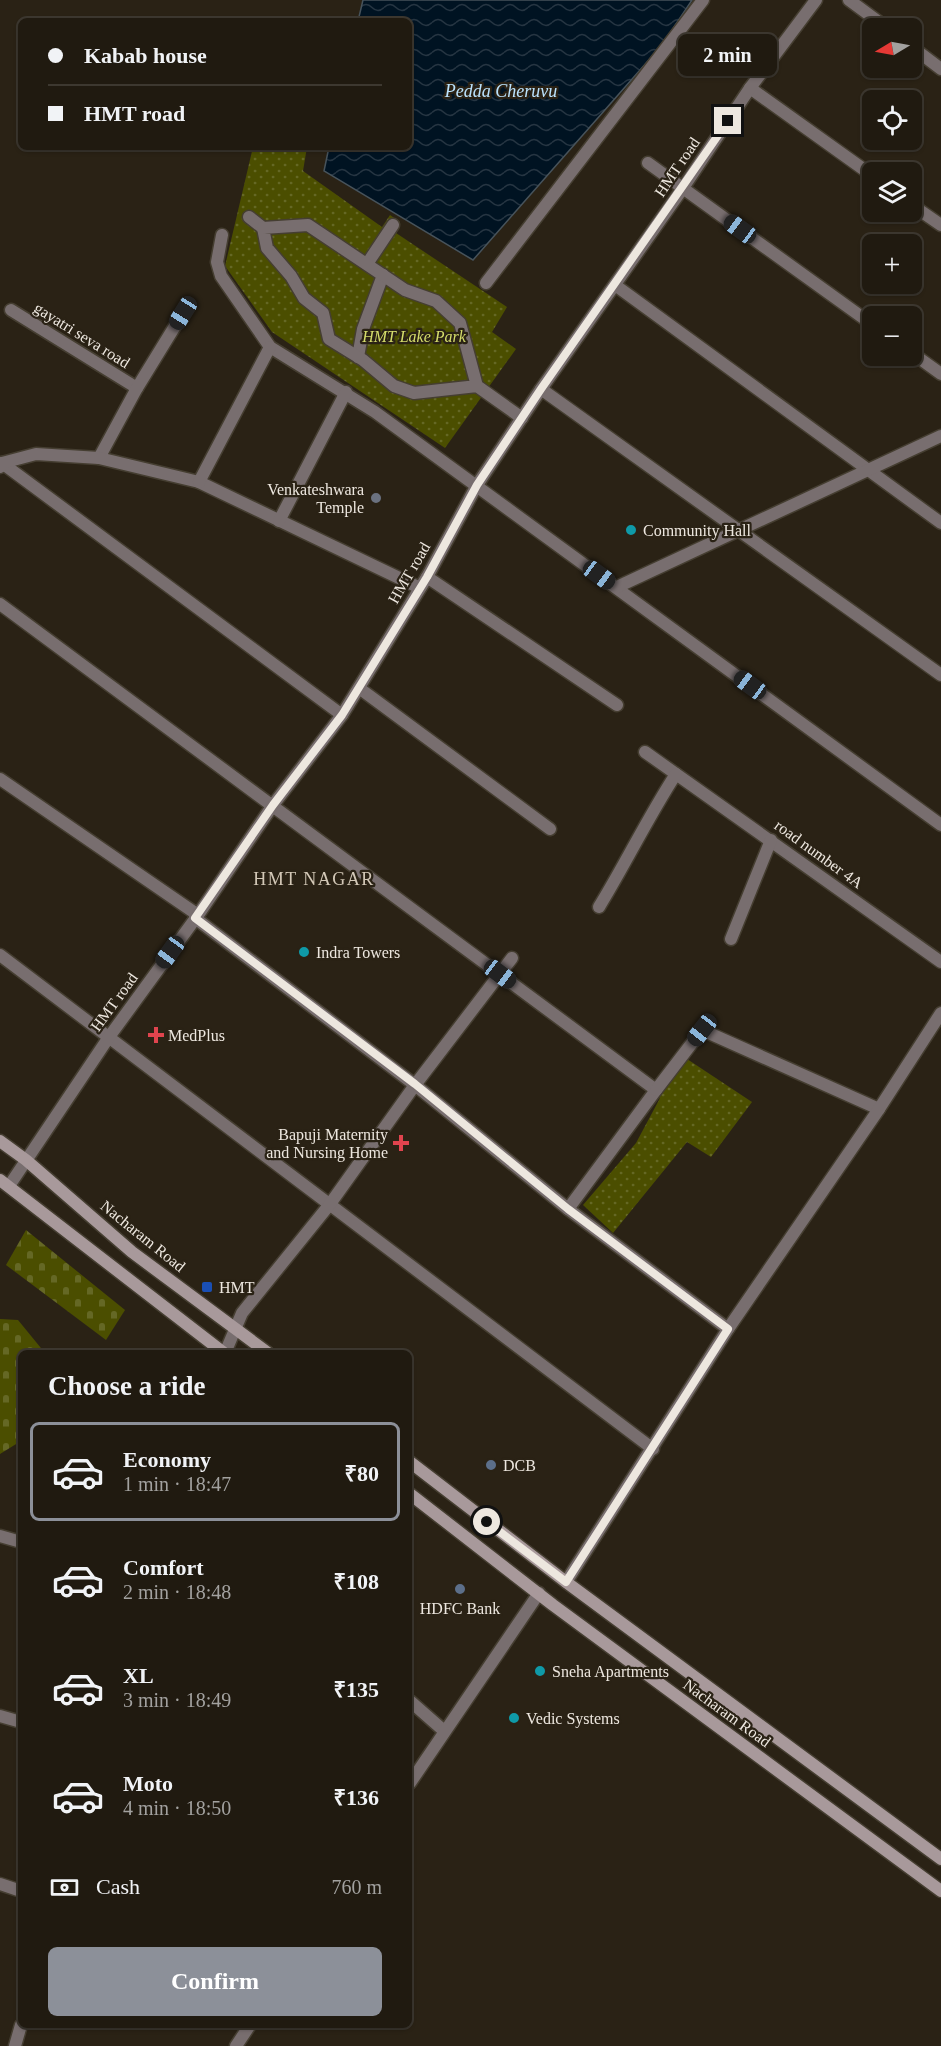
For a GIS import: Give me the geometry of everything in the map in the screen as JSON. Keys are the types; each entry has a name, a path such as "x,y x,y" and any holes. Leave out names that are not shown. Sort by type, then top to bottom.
{"main road":[{"name":"Nacharam Road","path":"0,1142 26,1160 132,1252 264,1350"},
{"path":"4,1183 220,1350"},
{"name":"Nacharam Road","path":"412,1464 566,1582 941,1859"},
{"name":"Nacharam Road","path":"412,1496 539,1593 941,1891"}],"street":[{"path":"486,283 703,0"},
{"name":"HMT road","path":"4,1183 26,1160 109,1037 273,805 342,715 427,577 477,485 750,88 816,0"},
{"path":"849,0 873,18"},
{"path":"922,55 941,69"},
{"path":"750,88 862,168"},
{"path":"648,162 862,317"},
{"path":"922,211 941,225"},
{"path":"249,217 263,228 267,248 291,276 304,298 323,313 329,339 358,357 394,386 414,393 477,386"},
{"path":"263,228 308,225 405,290 436,301 460,323 477,386 522,418"},
{"path":"367,264 393,225"},
{"path":"222,236 217,262 221,276 270,347 346,392 477,485 941,825"},
{"path":"358,357 363,329 383,275"},
{"path":"615,285 941,523"},
{"name":"gayatri seva road","path":"11,310 136,388"},
{"path":"99,458 136,388 183,313"},
{"path":"199,482 270,347"},
{"path":"922,360 941,374"},
{"path":"541,389 735,530 941,675"},
{"path":"279,521 346,392"},
{"path":"617,587 735,530 869,471 941,436"},
{"path":"1,465 36,454 99,458 199,482 420,588"},
{"path":"1,465 342,715"},
{"path":"427,577 617,705"},
{"path":"0,604 656,1090"},
{"path":"359,688 550,829"},
{"name":"road number 4A","path":"645,752 941,962"},
{"path":"600,908 635,848 649,815 676,774"},
{"path":"0,778 196,917 415,1084 568,1209 728,1329"},
{"path":"731,939 771,840"},
{"path":"0,955 653,1449"},
{"path":"225,1350 242,1312 330,1204 415,1084 512,958"},
{"path":"566,1582 728,1329 879,1109 941,1013"},
{"path":"568,1209 702,1030 879,1109"},
{"path":"0,1536 18,1541"},
{"path":"412,1780 443,1730 539,1593"},
{"path":"412,1703 443,1730"},
{"path":"0,1716 18,1721"},
{"path":"0,1884 18,1889"},
{"path":"15,2046 20,2028"},
{"path":"236,2046 248,2028"}],"green space":[{"name":"HMT Lake Park","path":"252,150 306,150 303,171 382,227 390,215 400,222 396,233 507,307 492,332 516,349 445,448 272,332 225,266"},
{"path":"684,1057 752,1102 711,1157 687,1142 613,1233 583,1205 636,1143 659,1100 667,1075"},
{"path":"26,1230 125,1310 106,1340 6,1265"},
{"path":"0,1319 18,1320 43,1350 18,1350 18,1443 0,1454"}],"water":[{"name":"Pedda Cheruvu","path":"363,0 692,0 662,45 473,260 324,171 328,150 412,150 412,18 359,18"}],"place":[{"name":"Venkateshwara Temple","path":"376,498"},
{"name":"Community Hall","path":"631,530"},
{"name":"Indra Towers","path":"304,952"},
{"name":"MedPlus","path":"156,1035"},
{"name":"Bapuji Maternity and Nursing Home","path":"401,1143"},
{"name":"HMT","path":"207,1287"},
{"name":"DCB","path":"491,1465"},
{"name":"HDFC Bank","path":"460,1589"},
{"name":"Sneha Apartments","path":"540,1671"},
{"name":"Vedic Systems","path":"514,1718"}],"district":[{"name":"HMT NAGAR","path":"314,879"}],"route":[{"path":"487,1522 566,1582 728,1329 568,1209 415,1084 195,918 273,805 342,715 427,577 477,485 541,389 728,121"}]}
